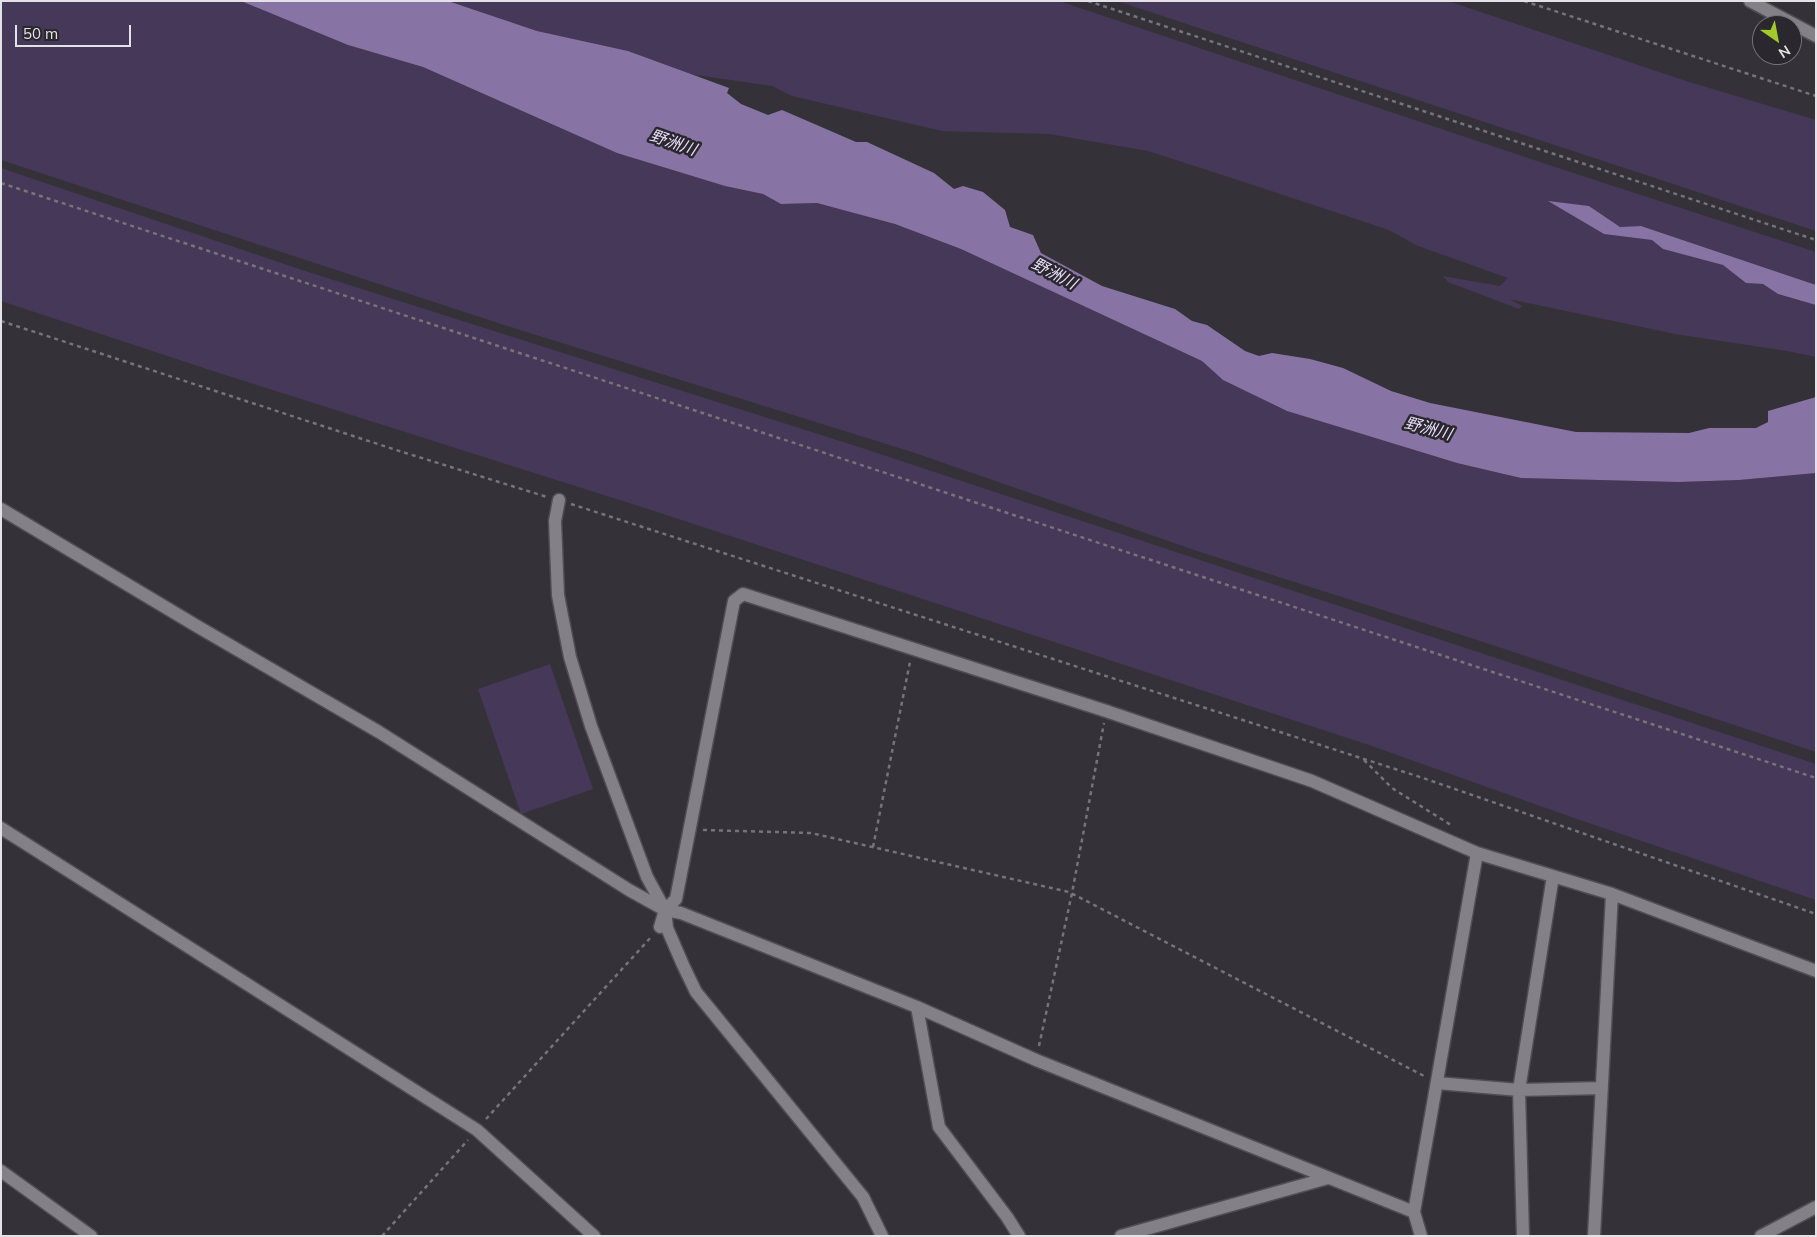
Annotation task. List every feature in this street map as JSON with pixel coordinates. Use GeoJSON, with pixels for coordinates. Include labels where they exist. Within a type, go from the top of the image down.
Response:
{"type":"FeatureCollection","features":[{"type":"Feature","properties":{"kind":"street"},"geometry":{"type":"LineString","coordinates":[[1750,1],[1816,36]]}},
{"type":"Feature","properties":{"kind":"street"},"geometry":{"type":"LineString","coordinates":[[559,500],[555,521],[558,595],[570,657],[591,726],[647,877],[665,910],[667,928],[696,992],[863,1197],[882,1236]]}},
{"type":"Feature","properties":{"kind":"street"},"geometry":{"type":"LineString","coordinates":[[1,509],[378,732],[629,890],[665,910],[681,913],[917,1007],[1036,1060],[1414,1212]]}},
{"type":"Feature","properties":{"kind":"street"},"geometry":{"type":"LineString","coordinates":[[660,927],[665,910],[676,899],[734,601],[743,594],[1106,711],[1312,781],[1477,852],[1612,894],[1816,971]]}},
{"type":"Feature","properties":{"kind":"street"},"geometry":{"type":"LineString","coordinates":[[1,828],[477,1130],[594,1236]]}},
{"type":"Feature","properties":{"kind":"street"},"geometry":{"type":"LineString","coordinates":[[1421,1236],[1414,1212],[1477,852]]}},
{"type":"Feature","properties":{"kind":"street"},"geometry":{"type":"LineString","coordinates":[[1523,1236],[1519,1090],[1553,876]]}},
{"type":"Feature","properties":{"kind":"street"},"geometry":{"type":"LineString","coordinates":[[1594,1236],[1612,894]]}},
{"type":"Feature","properties":{"kind":"street"},"geometry":{"type":"LineString","coordinates":[[917,1007],[939,1127],[1019,1236]]}},
{"type":"Feature","properties":{"kind":"street"},"geometry":{"type":"LineString","coordinates":[[1437,1084],[1519,1090],[1602,1088]]}},
{"type":"Feature","properties":{"kind":"street"},"geometry":{"type":"LineString","coordinates":[[1,1170],[91,1236]]}},
{"type":"Feature","properties":{"kind":"street"},"geometry":{"type":"LineString","coordinates":[[1121,1236],[1328,1178]]}},
{"type":"Feature","properties":{"kind":"street"},"geometry":{"type":"LineString","coordinates":[[1761,1236],[1816,1207]]}},
{"type":"Feature","properties":{"kind":"path"},"geometry":{"type":"LineString","coordinates":[[1088,1],[1816,240]]}},
{"type":"Feature","properties":{"kind":"path"},"geometry":{"type":"LineString","coordinates":[[1524,1],[1816,96]]}},
{"type":"Feature","properties":{"kind":"path"},"geometry":{"type":"LineString","coordinates":[[1,183],[1816,778]]}},
{"type":"Feature","properties":{"kind":"path"},"geometry":{"type":"LineString","coordinates":[[1,321],[384,446],[559,500],[1362,758],[1816,914]]}},
{"type":"Feature","properties":{"kind":"path"},"geometry":{"type":"LineString","coordinates":[[873,847],[913,648]]}},
{"type":"Feature","properties":{"kind":"path"},"geometry":{"type":"LineString","coordinates":[[1036,1060],[1072,893],[1106,711]]}},
{"type":"Feature","properties":{"kind":"path"},"geometry":{"type":"LineString","coordinates":[[1362,758],[1392,788],[1455,828]]}},
{"type":"Feature","properties":{"kind":"path"},"geometry":{"type":"LineString","coordinates":[[689,829],[811,833],[1072,893],[1437,1084]]}},
{"type":"Feature","properties":{"kind":"path"},"geometry":{"type":"LineString","coordinates":[[382,1236],[660,927]]}},
{"type":"Feature","properties":{"kind":"shaded area"},"geometry":{"type":"Polygon","coordinates":[[[1,1],[241,1],[348,45],[423,67],[617,153],[725,186],[763,194],[781,204],[817,203],[895,224],[961,249],[1202,361],[1223,380],[1287,411],[1457,463],[1521,478],[1678,482],[1739,480],[1816,473],[1816,752],[1471,638],[1200,552],[912,452],[501,324],[1,160],[1,1]]]}},
{"type":"Feature","properties":{"kind":"shaded area"},"geometry":{"type":"Polygon","coordinates":[[[448,1],[1059,1],[1816,252],[1816,285],[1641,226],[1620,227],[1589,206],[1550,202],[1604,234],[1652,240],[1663,249],[1723,265],[1746,283],[1763,284],[1778,294],[1816,305],[1816,357],[1675,334],[1509,299],[1522,306],[1519,309],[1448,282],[1443,276],[1500,286],[1508,278],[1418,246],[1389,230],[1148,151],[1049,134],[942,131],[792,96],[772,86],[689,74],[628,51],[537,31],[448,1]]]}},
{"type":"Feature","properties":{"kind":"shaded area"},"geometry":{"type":"Polygon","coordinates":[[[1117,1],[1448,1],[1686,81],[1816,120],[1816,231],[1117,1]]]}},
{"type":"Feature","properties":{"kind":"shaded area"},"geometry":{"type":"Polygon","coordinates":[[[1,168],[302,270],[862,448],[1816,764],[1816,900],[1574,818],[1369,745],[651,510],[219,373],[1,301],[1,168]]]}},
{"type":"Feature","properties":{"kind":"shaded area"},"geometry":{"type":"Polygon","coordinates":[[[550,664],[593,789],[521,814],[478,689],[550,664]]]}},
{"type":"Feature","properties":{"kind":"water","name":"野洲川"},"geometry":{"type":"Polygon","coordinates":[[[241,1],[448,1],[537,31],[628,51],[729,88],[727,93],[741,104],[768,115],[782,110],[856,142],[867,142],[934,173],[954,189],[963,186],[983,192],[1005,210],[1010,227],[1033,235],[1041,253],[1102,286],[1175,309],[1192,321],[1207,325],[1245,351],[1259,356],[1272,353],[1310,359],[1343,368],[1391,391],[1430,403],[1576,432],[1689,433],[1709,428],[1756,428],[1768,422],[1768,411],[1816,397],[1816,473],[1739,480],[1678,482],[1521,478],[1457,463],[1287,411],[1223,380],[1202,361],[961,249],[895,224],[817,203],[781,204],[763,194],[725,186],[617,153],[423,67],[348,45],[241,1]]]}},
{"type":"Feature","properties":{"kind":"water"},"geometry":{"type":"Polygon","coordinates":[[[1548,201],[1589,206],[1620,227],[1641,226],[1816,285],[1816,305],[1778,294],[1763,284],[1746,283],[1723,265],[1663,249],[1652,240],[1604,234],[1548,201]]]}}]}
